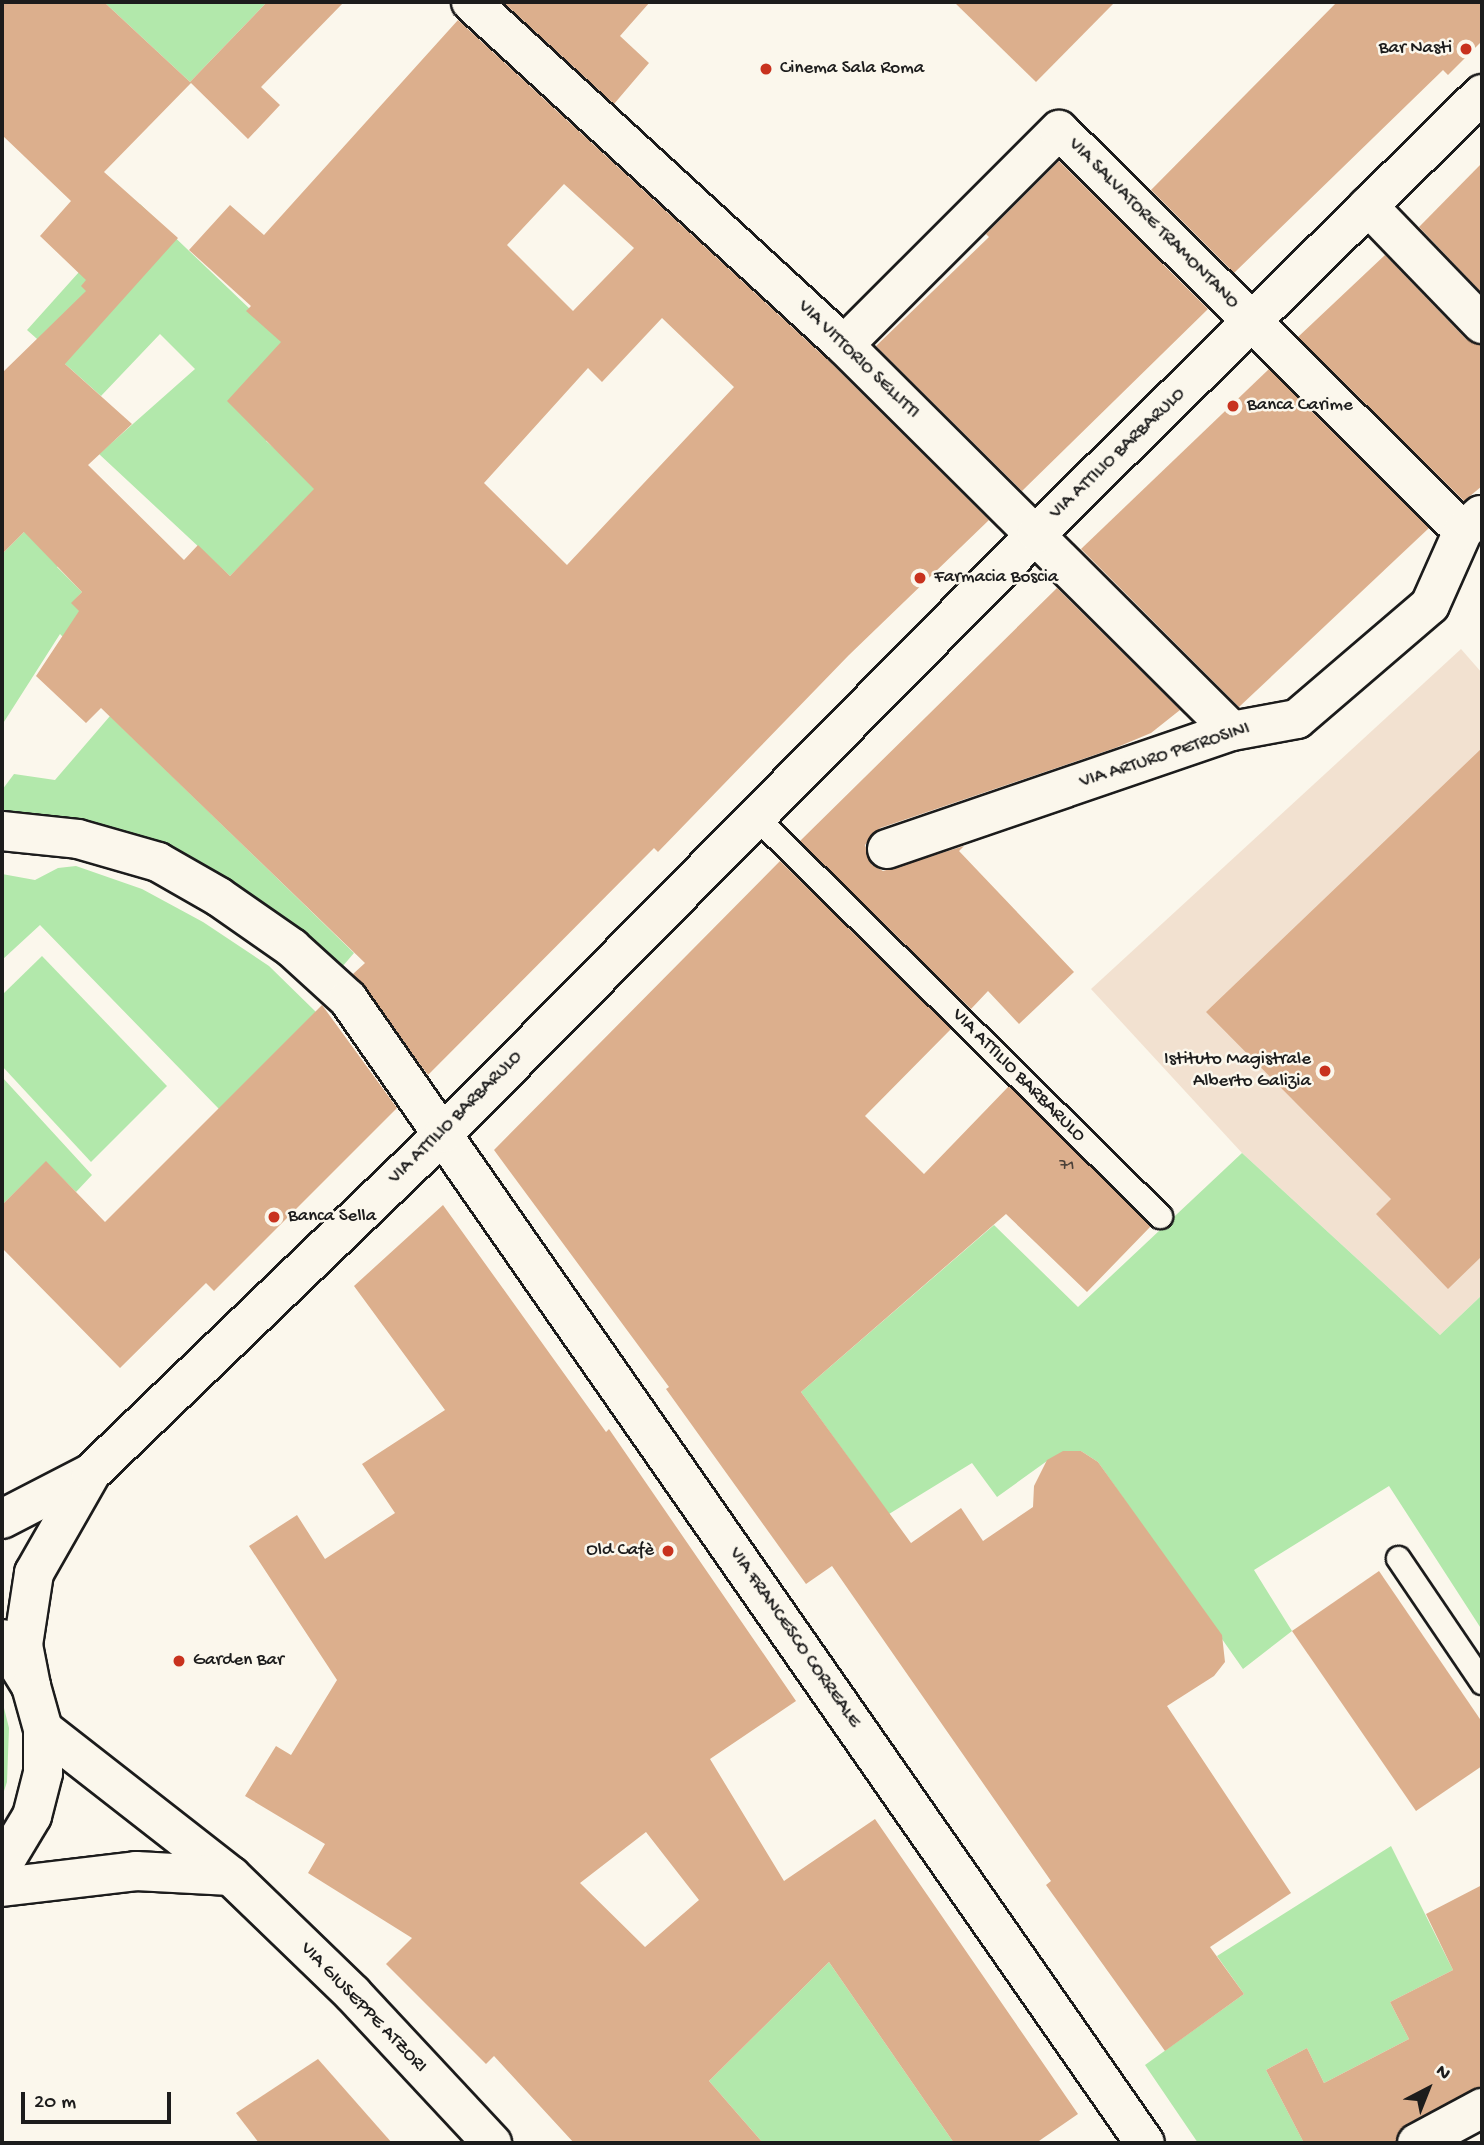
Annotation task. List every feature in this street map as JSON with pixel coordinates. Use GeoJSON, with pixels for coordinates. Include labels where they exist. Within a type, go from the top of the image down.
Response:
{"type":"FeatureCollection","features":[{"type":"Feature","properties":{"kind":"street","name":"VIA VITTORIO SELLITTI"},"geometry":{"type":"LineString","coordinates":[[471,2],[845,345],[1037,533],[1232,731]]}},
{"type":"Feature","properties":{"kind":"street","name":"VIA ATTILIO BARBARULO"},"geometry":{"type":"LineString","coordinates":[[31,1686],[23,1644],[34,1573],[91,1473],[444,1133],[1037,533],[1482,94]]}},
{"type":"Feature","properties":{"kind":"street","name":"VIA SALVATORE TRAMONTANO"},"geometry":{"type":"LineString","coordinates":[[845,345],[1059,130],[1251,323],[1473,523]]}},
{"type":"Feature","properties":{"kind":"street"},"geometry":{"type":"LineString","coordinates":[[1368,206],[1482,324]]}},
{"type":"Feature","properties":{"kind":"street","name":"VIA ARTURO PETROSINI"},"geometry":{"type":"LineString","coordinates":[[887,849],[1232,731],[1297,719],[1430,605],[1473,523]]}},
{"type":"Feature","properties":{"kind":"street","name":"VIA FRANCESCO CORREALE"},"geometry":{"type":"LineString","coordinates":[[2,831],[78,839],[158,862],[219,897],[292,948],[348,999],[1146,2143]]}},
{"type":"Feature","properties":{"kind":"street","name":"VIA ATTILIO BARBARULO"},"geometry":{"type":"LineString","coordinates":[[2,1519],[91,1473]]}},
{"type":"Feature","properties":{"kind":"street"},"geometry":{"type":"LineString","coordinates":[[2,1639],[31,1686],[43,1729],[43,1773],[32,1816],[2,1866]]}},
{"type":"Feature","properties":{"kind":"street","name":"VIA GIUSEPPE ATZORI"},"geometry":{"type":"LineString","coordinates":[[43,1729],[231,1875],[352,1994],[492,2143]]}},
{"type":"Feature","properties":{"kind":"street"},"geometry":{"type":"LineString","coordinates":[[2,1887],[135,1871],[231,1875]]}},
{"type":"Feature","properties":{"kind":"street"},"geometry":{"type":"LineString","coordinates":[[1417,2143],[1482,2108]]}},
{"type":"Feature","properties":{"kind":"lane","name":"VIA ATTILIO BARBARULO"},"geometry":{"type":"LineString","coordinates":[[756,817],[1160,1216]]}},
{"type":"Feature","properties":{"kind":"lane"},"geometry":{"type":"LineString","coordinates":[[1398,1558],[1482,1682]]}},
{"type":"Feature","properties":{"kind":"shaded area","name":"Istituto Magistrale Alberto Galizia"},"geometry":{"type":"Polygon","coordinates":[[[1461,649],[1482,673],[1482,1295],[1440,1335],[1242,1153],[1091,989],[1461,649]]]}},
{"type":"Feature","properties":{"kind":"green space"},"geometry":{"type":"Polygon","coordinates":[[[104,2],[267,2],[190,82],[104,2]]]}},
{"type":"Feature","properties":{"kind":"green space"},"geometry":{"type":"Polygon","coordinates":[[[140,204],[321,377],[266,441],[319,487],[230,576],[99,454],[195,369],[160,334],[101,396],[27,330],[140,204]]]}},
{"type":"Feature","properties":{"kind":"green space"},"geometry":{"type":"Polygon","coordinates":[[[66,490],[100,525],[57,567],[82,592],[72,603],[94,626],[74,648],[60,634],[2,725],[2,554],[66,490]]]}},
{"type":"Feature","properties":{"kind":"green space"},"geometry":{"type":"Polygon","coordinates":[[[110,716],[354,953],[330,981],[219,897],[2,831],[2,790],[14,774],[55,780],[110,716]]]}},
{"type":"Feature","properties":{"kind":"green space"},"geometry":{"type":"Polygon","coordinates":[[[76,866],[142,889],[203,922],[269,966],[316,1012],[219,1109],[40,925],[2,960],[2,874],[35,880],[58,868],[76,866]]]}},
{"type":"Feature","properties":{"kind":"green space"},"geometry":{"type":"Polygon","coordinates":[[[42,956],[167,1086],[91,1162],[2,1066],[2,995],[42,956]]]}},
{"type":"Feature","properties":{"kind":"green space"},"geometry":{"type":"Polygon","coordinates":[[[2,1077],[92,1175],[76,1192],[46,1162],[2,1205],[2,1077]]]}},
{"type":"Feature","properties":{"kind":"green space"},"geometry":{"type":"Polygon","coordinates":[[[1242,1153],[1440,1335],[1482,1295],[1482,1630],[1389,1486],[1254,1570],[1292,1631],[1243,1669],[1098,1462],[1081,1451],[1047,1461],[997,1497],[972,1463],[889,1514],[801,1392],[994,1225],[1078,1307],[1242,1153]]]}},
{"type":"Feature","properties":{"kind":"green space"},"geometry":{"type":"Polygon","coordinates":[[[2,1700],[9,1728],[7,1782],[2,1797],[2,1700]]]}},
{"type":"Feature","properties":{"kind":"green space"},"geometry":{"type":"Polygon","coordinates":[[[1391,1846],[1453,1970],[1390,2002],[1409,2039],[1324,2083],[1307,2048],[1266,2070],[1303,2141],[1299,2143],[1198,2143],[1145,2065],[1244,1994],[1217,1956],[1391,1846]]]}},
{"type":"Feature","properties":{"kind":"green space"},"geometry":{"type":"Polygon","coordinates":[[[829,1962],[954,2143],[763,2143],[709,2081],[829,1962]]]}},
{"type":"Feature","properties":{"kind":"building"},"geometry":{"type":"Polygon","coordinates":[[[2,2],[104,2],[190,82],[267,2],[344,2],[261,87],[280,105],[248,139],[191,83],[104,172],[178,238],[65,364],[132,424],[88,465],[184,560],[198,545],[230,576],[314,489],[227,401],[281,342],[246,311],[251,306],[189,250],[230,205],[264,235],[458,20],[829,361],[989,520],[849,655],[658,852],[654,848],[428,1075],[353,974],[365,963],[101,708],[86,723],[36,676],[79,611],[71,603],[82,592],[24,532],[2,554],[2,373],[86,291],[81,286],[86,280],[40,236],[71,201],[2,135],[2,2]],[[564,184],[507,245],[573,311],[634,248],[564,184]],[[662,318],[602,382],[588,368],[484,483],[567,565],[734,387],[662,318]]]}},
{"type":"Feature","properties":{"kind":"building"},"geometry":{"type":"Polygon","coordinates":[[[503,2],[650,2],[620,36],[649,63],[614,104],[503,2]]]}},
{"type":"Feature","properties":{"kind":"building"},"geometry":{"type":"Polygon","coordinates":[[[954,2],[1115,2],[1036,82],[954,2]]]}},
{"type":"Feature","properties":{"kind":"building"},"geometry":{"type":"Polygon","coordinates":[[[1337,2],[1482,2],[1482,41],[1448,75],[1443,70],[1234,273],[1151,190],[1337,2]]]}},
{"type":"Feature","properties":{"kind":"building"},"geometry":{"type":"Polygon","coordinates":[[[1059,161],[1208,309],[1022,491],[876,346],[989,237],[986,234],[1059,161]]]}},
{"type":"Feature","properties":{"kind":"building"},"geometry":{"type":"Polygon","coordinates":[[[1482,163],[1482,293],[1419,227],[1482,163]]]}},
{"type":"Feature","properties":{"kind":"building"},"geometry":{"type":"Polygon","coordinates":[[[1385,255],[1466,339],[1482,345],[1482,486],[1464,501],[1298,337],[1385,255]]]}},
{"type":"Feature","properties":{"kind":"building"},"geometry":{"type":"Polygon","coordinates":[[[1269,369],[1429,528],[1239,707],[1081,549],[1269,369]]]}},
{"type":"Feature","properties":{"kind":"building"},"geometry":{"type":"Polygon","coordinates":[[[1057,588],[1180,710],[1151,733],[1115,748],[880,828],[865,845],[872,865],[883,871],[964,846],[959,851],[1074,972],[1019,1024],[988,991],[971,1009],[800,841],[1057,588]]]}},
{"type":"Feature","properties":{"kind":"building"},"geometry":{"type":"Polygon","coordinates":[[[1482,748],[1482,1256],[1448,1289],[1376,1214],[1391,1199],[1206,1012],[1482,748]]]}},
{"type":"Feature","properties":{"kind":"building"},"geometry":{"type":"Polygon","coordinates":[[[780,861],[951,1029],[865,1116],[924,1174],[1009,1086],[1151,1226],[1087,1292],[1006,1214],[801,1392],[911,1543],[961,1508],[983,1541],[1033,1507],[1034,1486],[1047,1460],[1063,1451],[1081,1451],[1098,1462],[1222,1635],[1225,1662],[1214,1676],[1167,1706],[1291,1893],[1210,1947],[1244,1994],[1165,2051],[1046,1885],[1051,1881],[832,1566],[806,1584],[666,1389],[669,1387],[494,1150],[780,861]]]}},
{"type":"Feature","properties":{"kind":"building"},"geometry":{"type":"Polygon","coordinates":[[[322,1005],[397,1108],[214,1291],[206,1283],[120,1368],[2,1248],[2,1205],[46,1161],[105,1222],[322,1005]]]}},
{"type":"Feature","properties":{"kind":"building"},"geometry":{"type":"Polygon","coordinates":[[[443,1205],[606,1432],[609,1429],[796,1701],[710,1759],[784,1881],[875,1819],[1078,2114],[1036,2143],[954,2143],[829,1962],[709,2081],[763,2143],[574,2143],[494,2056],[486,2064],[386,1964],[412,1938],[308,1873],[325,1844],[245,1796],[276,1746],[291,1755],[337,1680],[249,1546],[297,1515],[325,1559],[395,1513],[362,1464],[445,1410],[354,1286],[443,1205]],[[646,1832],[580,1883],[645,1947],[699,1900],[646,1832]]]}},
{"type":"Feature","properties":{"kind":"building"},"geometry":{"type":"Polygon","coordinates":[[[1379,1571],[1482,1722],[1482,1766],[1416,1811],[1292,1631],[1379,1571]]]}},
{"type":"Feature","properties":{"kind":"building"},"geometry":{"type":"Polygon","coordinates":[[[1482,1885],[1482,2086],[1407,2124],[1395,2143],[1304,2143],[1266,2070],[1307,2048],[1324,2083],[1409,2039],[1390,2002],[1453,1970],[1426,1914],[1482,1885]]]}},
{"type":"Feature","properties":{"kind":"building"},"geometry":{"type":"Polygon","coordinates":[[[318,2059],[392,2143],[259,2143],[236,2113],[318,2059]]]}},
{"type":"Feature","properties":{"kind":"place","name":"Bar Nasti"},"geometry":{"type":"Point","coordinates":[1466,49]}},
{"type":"Feature","properties":{"kind":"place","name":"Cinema Sala Roma"},"geometry":{"type":"Point","coordinates":[766,69]}},
{"type":"Feature","properties":{"kind":"place","name":"Banca Carime"},"geometry":{"type":"Point","coordinates":[1233,406]}},
{"type":"Feature","properties":{"kind":"place","name":"Farmacia Boscia"},"geometry":{"type":"Point","coordinates":[920,578]}},
{"type":"Feature","properties":{"kind":"place","name":"Istituto Magistrale Alberto Galizia"},"geometry":{"type":"Point","coordinates":[1325,1071]}},
{"type":"Feature","properties":{"kind":"place","name":"Banca Sella"},"geometry":{"type":"Point","coordinates":[274,1217]}},
{"type":"Feature","properties":{"kind":"place","name":"Old Cafè"},"geometry":{"type":"Point","coordinates":[668,1551]}},
{"type":"Feature","properties":{"kind":"place","name":"Garden Bar"},"geometry":{"type":"Point","coordinates":[179,1661]}}]}
